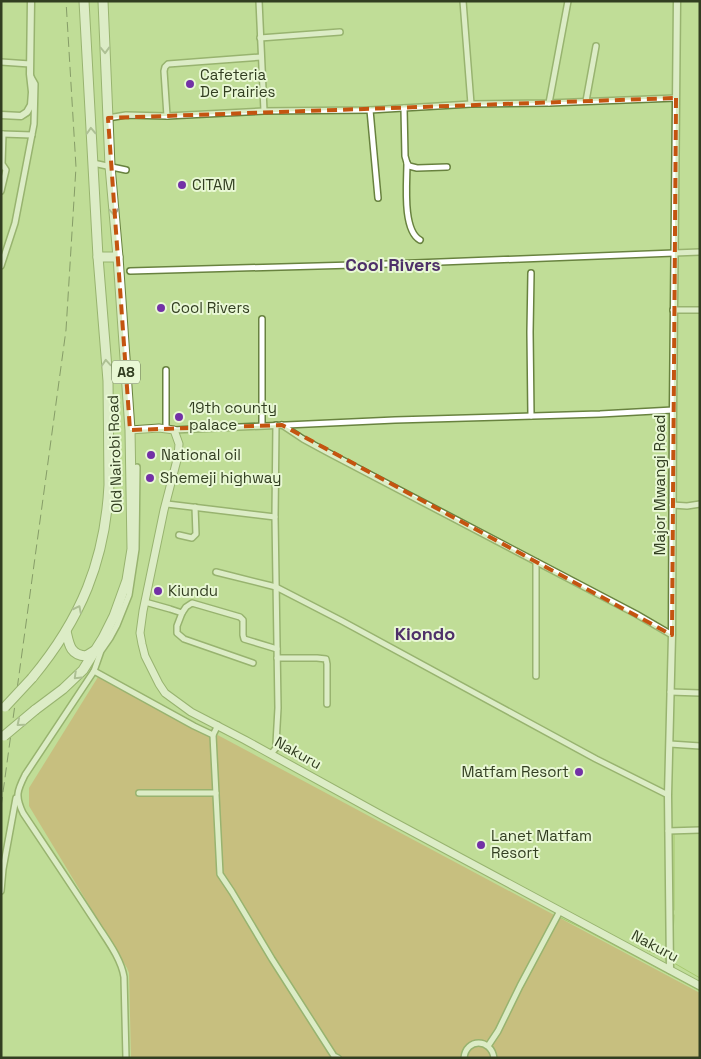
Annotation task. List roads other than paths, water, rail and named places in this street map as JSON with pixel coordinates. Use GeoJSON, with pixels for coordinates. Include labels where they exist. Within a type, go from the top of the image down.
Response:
{"type":"FeatureCollection","features":[{"type":"Feature","properties":{"kind":"highway","name":"Old Nairobi Road"},"geometry":{"type":"LineString","coordinates":[[3,708],[32,678],[55,649],[84,598],[95,568],[104,533],[108,502],[108,381],[98,257],[84,1]]}},
{"type":"Feature","properties":{"kind":"highway","name":"Old Nairobi Road"},"geometry":{"type":"LineString","coordinates":[[2,737],[83,670],[114,616],[130,567],[132,549],[130,430],[110,166],[103,1]]}},
{"type":"Feature","properties":{"kind":"highway"},"geometry":{"type":"LineString","coordinates":[[98,257],[118,257]]}},
{"type":"Feature","properties":{"kind":"highway"},"geometry":{"type":"LineString","coordinates":[[66,631],[71,649],[76,654],[86,656],[94,651]]}},
{"type":"Feature","properties":{"kind":"main road"},"geometry":{"type":"LineString","coordinates":[[130,430],[159,428],[170,430]]}},
{"type":"Feature","properties":{"kind":"main road","name":"Nakuru"},"geometry":{"type":"LineString","coordinates":[[170,430],[177,437],[179,444],[178,456],[164,510],[140,633],[146,656],[165,693],[191,712],[700,986]]}},
{"type":"Feature","properties":{"kind":"street"},"geometry":{"type":"LineString","coordinates":[[1,114],[22,116],[31,105],[32,1]]}},
{"type":"Feature","properties":{"kind":"street"},"geometry":{"type":"LineString","coordinates":[[259,1],[264,111]]}},
{"type":"Feature","properties":{"kind":"street"},"geometry":{"type":"LineString","coordinates":[[463,1],[471,104]]}},
{"type":"Feature","properties":{"kind":"street"},"geometry":{"type":"LineString","coordinates":[[549,103],[568,1]]}},
{"type":"Feature","properties":{"kind":"street","name":"Major Mwangi Road"},"geometry":{"type":"LineString","coordinates":[[670,970],[668,795],[672,635],[672,410],[677,1]]}},
{"type":"Feature","properties":{"kind":"street"},"geometry":{"type":"LineString","coordinates":[[260,38],[340,32]]}},
{"type":"Feature","properties":{"kind":"street"},"geometry":{"type":"LineString","coordinates":[[586,102],[596,46]]}},
{"type":"Feature","properties":{"kind":"street"},"geometry":{"type":"LineString","coordinates":[[167,116],[164,71],[165,66],[168,64],[261,57]]}},
{"type":"Feature","properties":{"kind":"street"},"geometry":{"type":"LineString","coordinates":[[1,62],[30,64]]}},
{"type":"Feature","properties":{"kind":"street"},"geometry":{"type":"LineString","coordinates":[[1,266],[15,223],[34,124],[35,84],[30,74]]}},
{"type":"Feature","properties":{"kind":"street"},"geometry":{"type":"LineString","coordinates":[[108,118],[126,115],[167,116],[264,111],[370,110],[471,104],[676,98]]}},
{"type":"Feature","properties":{"kind":"street"},"geometry":{"type":"LineString","coordinates":[[404,108],[408,218],[416,238],[420,240]]}},
{"type":"Feature","properties":{"kind":"street"},"geometry":{"type":"LineString","coordinates":[[370,110],[378,198]]}},
{"type":"Feature","properties":{"kind":"street"},"geometry":{"type":"LineString","coordinates":[[1,191],[6,170],[2,164],[2,134],[32,135]]}},
{"type":"Feature","properties":{"kind":"street"},"geometry":{"type":"LineString","coordinates":[[93,163],[126,170]]}},
{"type":"Feature","properties":{"kind":"street"},"geometry":{"type":"LineString","coordinates":[[407,163],[409,166],[417,168],[447,166]]}},
{"type":"Feature","properties":{"kind":"street"},"geometry":{"type":"LineString","coordinates":[[130,271],[400,264],[700,252]]}},
{"type":"Feature","properties":{"kind":"street"},"geometry":{"type":"LineString","coordinates":[[531,273],[531,416]]}},
{"type":"Feature","properties":{"kind":"street"},"geometry":{"type":"LineString","coordinates":[[673,310],[700,310]]}},
{"type":"Feature","properties":{"kind":"street"},"geometry":{"type":"LineString","coordinates":[[262,319],[262,426]]}},
{"type":"Feature","properties":{"kind":"street"},"geometry":{"type":"LineString","coordinates":[[166,370],[170,430],[672,410]]}},
{"type":"Feature","properties":{"kind":"street"},"geometry":{"type":"LineString","coordinates":[[271,754],[276,748],[278,708],[275,517],[279,425]]}},
{"type":"Feature","properties":{"kind":"street"},"geometry":{"type":"LineString","coordinates":[[279,425],[672,635]]}},
{"type":"Feature","properties":{"kind":"street"},"geometry":{"type":"LineString","coordinates":[[1,892],[3,869],[17,794],[26,775],[94,671],[102,651],[117,625],[129,595],[136,549],[137,467]]}},
{"type":"Feature","properties":{"kind":"street"},"geometry":{"type":"LineString","coordinates":[[167,504],[275,517]]}},
{"type":"Feature","properties":{"kind":"street"},"geometry":{"type":"LineString","coordinates":[[672,505],[687,506],[700,504]]}},
{"type":"Feature","properties":{"kind":"street"},"geometry":{"type":"LineString","coordinates":[[179,534],[192,538],[196,534],[195,507]]}},
{"type":"Feature","properties":{"kind":"street"},"geometry":{"type":"LineString","coordinates":[[536,562],[536,676]]}},
{"type":"Feature","properties":{"kind":"street"},"geometry":{"type":"LineString","coordinates":[[216,572],[276,587],[596,760],[668,795]]}},
{"type":"Feature","properties":{"kind":"street"},"geometry":{"type":"LineString","coordinates":[[145,602],[182,613]]}},
{"type":"Feature","properties":{"kind":"street"},"geometry":{"type":"LineString","coordinates":[[253,663],[184,639],[177,633],[177,626],[186,607],[192,603],[240,617],[243,620],[244,639],[277,649]]}},
{"type":"Feature","properties":{"kind":"street"},"geometry":{"type":"LineString","coordinates":[[277,658],[317,658],[326,660],[327,704]]}},
{"type":"Feature","properties":{"kind":"street"},"geometry":{"type":"LineString","coordinates":[[94,671],[194,726],[213,734]]}},
{"type":"Feature","properties":{"kind":"street"},"geometry":{"type":"LineString","coordinates":[[670,692],[700,693]]}},
{"type":"Feature","properties":{"kind":"street"},"geometry":{"type":"LineString","coordinates":[[218,725],[213,734],[220,874],[334,1057]]}},
{"type":"Feature","properties":{"kind":"street"},"geometry":{"type":"LineString","coordinates":[[670,744],[700,746]]}},
{"type":"Feature","properties":{"kind":"street"},"geometry":{"type":"LineString","coordinates":[[139,793],[216,793]]}},
{"type":"Feature","properties":{"kind":"street"},"geometry":{"type":"LineString","coordinates":[[17,794],[18,804],[23,813],[110,945],[123,970],[126,1058]]}},
{"type":"Feature","properties":{"kind":"street"},"geometry":{"type":"LineString","coordinates":[[668,831],[700,830]]}},
{"type":"Feature","properties":{"kind":"street"},"geometry":{"type":"LineString","coordinates":[[488,1046],[498,1031],[560,911]]}},
{"type":"Feature","properties":{"kind":"street"},"geometry":{"type":"LineString","coordinates":[[464,1058],[466,1049],[479,1043],[488,1046],[494,1058]]}},
{"type":"Feature","properties":{"kind":"waterway"},"geometry":{"type":"LineString","coordinates":[[5,118],[24,118],[30,115],[32,109]]}},
{"type":"Feature","properties":{"kind":"waterway"},"geometry":{"type":"LineString","coordinates":[[674,834],[674,910]]}},
{"type":"Feature","properties":{"kind":"waterway"},"geometry":{"type":"LineString","coordinates":[[673,935],[674,915]]}},
{"type":"Feature","properties":{"kind":"waterway"},"geometry":{"type":"LineString","coordinates":[[559,917],[700,991]]}},
{"type":"Feature","properties":{"kind":"waterway"},"geometry":{"type":"LineString","coordinates":[[647,950],[666,959]]}},
{"type":"Feature","properties":{"kind":"waterway"},"geometry":{"type":"LineString","coordinates":[[674,963],[700,978]]}},
{"type":"Feature","properties":{"kind":"railway"},"geometry":{"type":"LineString","coordinates":[[1,807],[66,330],[76,167],[66,1]]}},
{"type":"Feature","properties":{"kind":"place","name":"Cafeteria De Prairies"},"geometry":{"type":"Point","coordinates":[190,84]}},
{"type":"Feature","properties":{"kind":"place","name":"CITAM"},"geometry":{"type":"Point","coordinates":[182,185]}},
{"type":"Feature","properties":{"kind":"place","name":"Cool Rivers"},"geometry":{"type":"Point","coordinates":[161,308]}},
{"type":"Feature","properties":{"kind":"place","name":"19th county palace"},"geometry":{"type":"Point","coordinates":[179,417]}},
{"type":"Feature","properties":{"kind":"place","name":"National oil"},"geometry":{"type":"Point","coordinates":[151,455]}},
{"type":"Feature","properties":{"kind":"place","name":"Shemeji highway"},"geometry":{"type":"Point","coordinates":[150,478]}},
{"type":"Feature","properties":{"kind":"place","name":"Kiundu"},"geometry":{"type":"Point","coordinates":[158,591]}},
{"type":"Feature","properties":{"kind":"place","name":"Matfam Resort"},"geometry":{"type":"Point","coordinates":[579,772]}},
{"type":"Feature","properties":{"kind":"place","name":"Lanet Matfam Resort"},"geometry":{"type":"Point","coordinates":[481,845]}},
{"type":"Feature","properties":{"kind":"district","name":"Cool Rivers"},"geometry":{"type":"Point","coordinates":[393,265]}},
{"type":"Feature","properties":{"kind":"district","name":"Kiondo"},"geometry":{"type":"Point","coordinates":[425,634]}}]}
